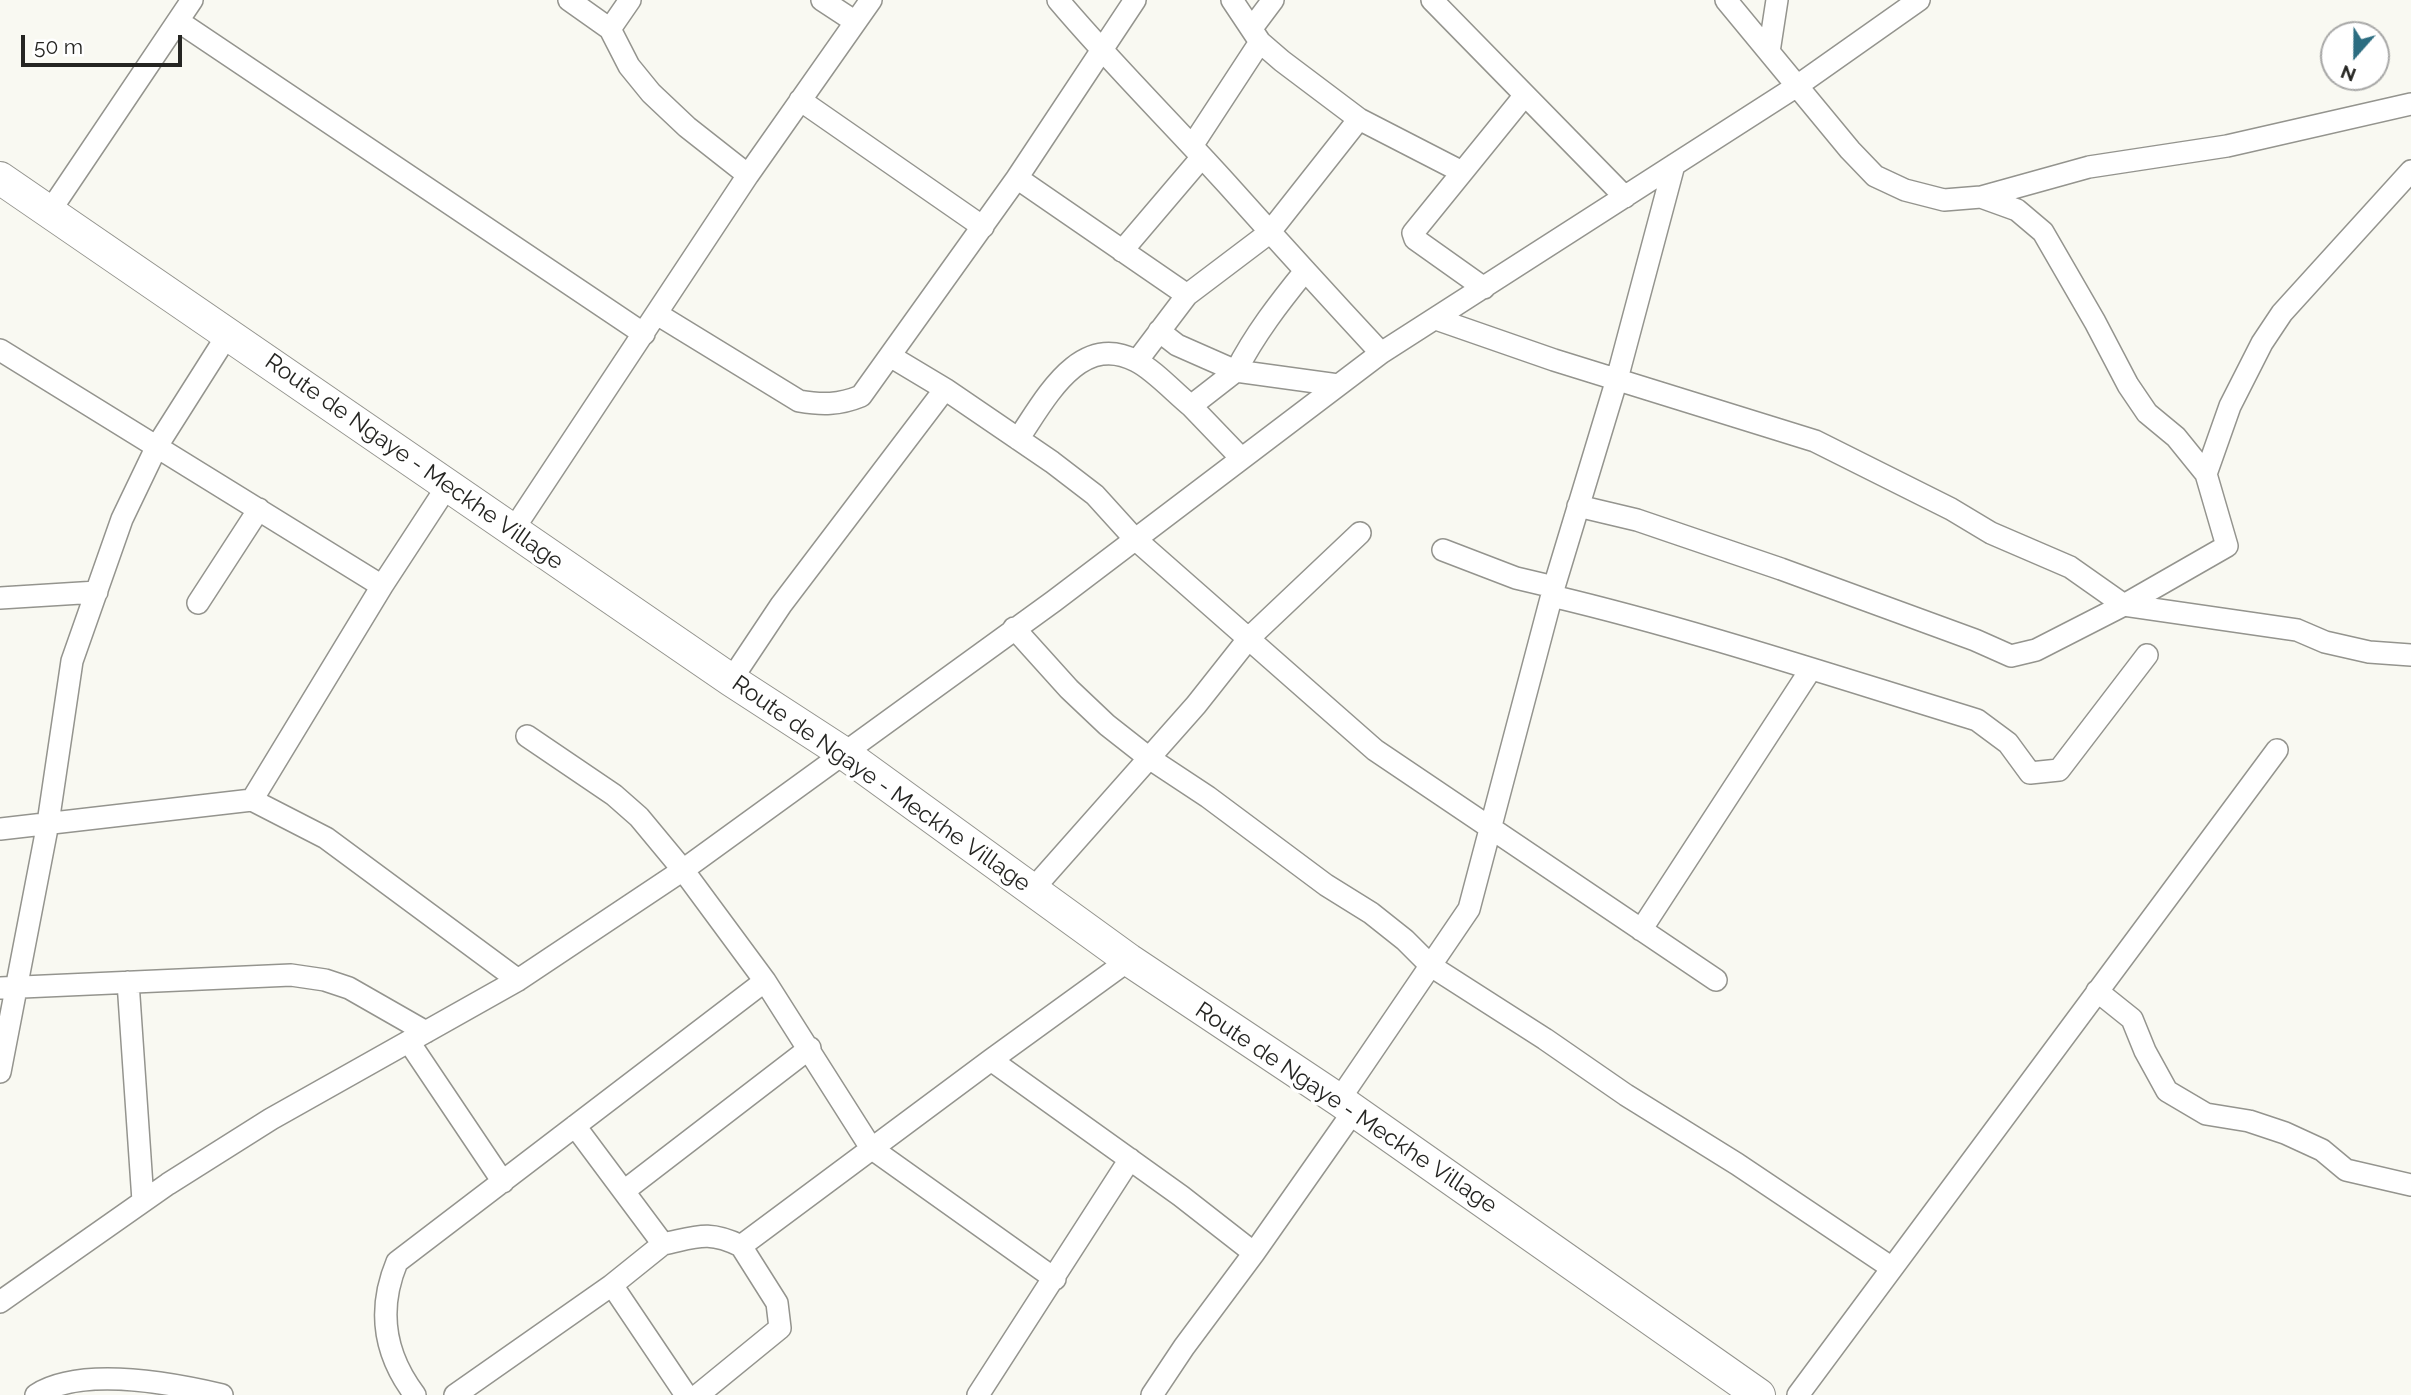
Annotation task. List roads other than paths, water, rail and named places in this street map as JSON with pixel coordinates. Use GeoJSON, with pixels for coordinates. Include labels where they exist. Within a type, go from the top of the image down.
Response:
{"type":"FeatureCollection","features":[{"type":"Feature","properties":{"kind":"main road","name":"Route de Ngaye - Meckhe Village"},"geometry":{"type":"LineString","coordinates":[[0,178],[731,680],[845,754],[1129,960],[1346,1106],[1759,1395]]}},
{"type":"Feature","properties":{"kind":"street"},"geometry":{"type":"LineString","coordinates":[[50,211],[192,0]]}},
{"type":"Feature","properties":{"kind":"street"},"geometry":{"type":"LineString","coordinates":[[569,0],[610,29],[629,66],[651,93],[687,127],[748,176]]}},
{"type":"Feature","properties":{"kind":"street"},"geometry":{"type":"LineString","coordinates":[[610,29],[630,0]]}},
{"type":"Feature","properties":{"kind":"street"},"geometry":{"type":"LineString","coordinates":[[822,0],[854,21]]}},
{"type":"Feature","properties":{"kind":"street"},"geometry":{"type":"LineString","coordinates":[[513,530],[748,176],[871,0]]}},
{"type":"Feature","properties":{"kind":"street"},"geometry":{"type":"LineString","coordinates":[[1058,0],[1101,51],[1381,353]]}},
{"type":"Feature","properties":{"kind":"street"},"geometry":{"type":"LineString","coordinates":[[657,314],[799,401],[820,405],[842,403],[861,396],[1017,178],[1135,0]]}},
{"type":"Feature","properties":{"kind":"street"},"geometry":{"type":"LineString","coordinates":[[1232,0],[1256,35],[1282,61],[1359,119],[1462,172]]}},
{"type":"Feature","properties":{"kind":"street"},"geometry":{"type":"LineString","coordinates":[[1122,251],[1197,152],[1273,0]]}},
{"type":"Feature","properties":{"kind":"street"},"geometry":{"type":"LineString","coordinates":[[1432,0],[1625,197]]}},
{"type":"Feature","properties":{"kind":"street"},"geometry":{"type":"LineString","coordinates":[[1726,0],[1850,150],[1875,176],[1905,190],[1944,200],[1981,197],[2089,167],[2228,146],[2411,104]]}},
{"type":"Feature","properties":{"kind":"street"},"geometry":{"type":"LineString","coordinates":[[1769,51],[1777,0]]}},
{"type":"Feature","properties":{"kind":"street"},"geometry":{"type":"LineString","coordinates":[[0,1302],[143,1201],[271,1119],[517,980],[683,870],[1054,601],[1381,353],[1797,86],[1919,0]]}},
{"type":"Feature","properties":{"kind":"street"},"geometry":{"type":"LineString","coordinates":[[178,21],[644,334]]}},
{"type":"Feature","properties":{"kind":"street"},"geometry":{"type":"LineString","coordinates":[[1484,288],[1415,239],[1413,233],[1525,95]]}},
{"type":"Feature","properties":{"kind":"street"},"geometry":{"type":"LineString","coordinates":[[800,100],[983,226]]}},
{"type":"Feature","properties":{"kind":"street"},"geometry":{"type":"LineString","coordinates":[[1138,361],[1187,295],[1269,233],[1359,119]]}},
{"type":"Feature","properties":{"kind":"street"},"geometry":{"type":"LineString","coordinates":[[1152,1395],[1254,1253],[1469,909],[1553,591],[1617,379],[1674,165]]}},
{"type":"Feature","properties":{"kind":"street"},"geometry":{"type":"LineString","coordinates":[[2206,474],[2230,406],[2262,343],[2283,313],[2411,171]]}},
{"type":"Feature","properties":{"kind":"street"},"geometry":{"type":"LineString","coordinates":[[1017,178],[1187,295]]}},
{"type":"Feature","properties":{"kind":"street"},"geometry":{"type":"LineString","coordinates":[[1578,506],[1637,520],[1782,569],[1975,640],[2011,656],[2036,650],[2124,605],[2227,546],[2206,474],[2176,437],[2147,414],[2043,232],[2017,210],[1981,197]]}},
{"type":"Feature","properties":{"kind":"street"},"geometry":{"type":"LineString","coordinates":[[1191,407],[1236,371],[1273,311],[1306,271]]}},
{"type":"Feature","properties":{"kind":"street"},"geometry":{"type":"LineString","coordinates":[[1436,319],[1815,441],[1951,509],[1992,533],[2070,567],[2124,605],[2297,630],[2325,642],[2369,652],[2411,655]]}},
{"type":"Feature","properties":{"kind":"street"},"geometry":{"type":"LineString","coordinates":[[1159,331],[1177,345],[1236,371],[1338,386]]}},
{"type":"Feature","properties":{"kind":"street"},"geometry":{"type":"LineString","coordinates":[[0,1072],[8,987],[48,823],[72,661],[122,519],[157,446],[228,334]]}},
{"type":"Feature","properties":{"kind":"street"},"geometry":{"type":"LineString","coordinates":[[0,350],[382,586]]}},
{"type":"Feature","properties":{"kind":"street"},"geometry":{"type":"LineString","coordinates":[[1018,439],[1058,382],[1073,367],[1093,355],[1111,352],[1138,361],[1191,407],[1241,458]]}},
{"type":"Feature","properties":{"kind":"street"},"geometry":{"type":"LineString","coordinates":[[890,356],[1018,439],[1095,495],[1135,538],[1375,750],[1716,980]]}},
{"type":"Feature","properties":{"kind":"street"},"geometry":{"type":"LineString","coordinates":[[731,680],[781,606],[944,389]]}},
{"type":"Feature","properties":{"kind":"street"},"geometry":{"type":"LineString","coordinates":[[252,800],[382,586],[447,485]]}},
{"type":"Feature","properties":{"kind":"street"},"geometry":{"type":"LineString","coordinates":[[198,604],[259,509]]}},
{"type":"Feature","properties":{"kind":"street"},"geometry":{"type":"LineString","coordinates":[[1033,889],[1196,705],[1249,638],[1360,533]]}},
{"type":"Feature","properties":{"kind":"street"},"geometry":{"type":"LineString","coordinates":[[1443,550],[1595,606],[1977,720],[2008,743],[2030,773],[2059,770],[2147,655]]}},
{"type":"Feature","properties":{"kind":"street"},"geometry":{"type":"LineString","coordinates":[[0,598],[97,592]]}},
{"type":"Feature","properties":{"kind":"street"},"geometry":{"type":"LineString","coordinates":[[1014,628],[1069,689],[1107,725],[1326,885],[1371,913],[1405,940],[1431,966],[1892,1268]]}},
{"type":"Feature","properties":{"kind":"street"},"geometry":{"type":"LineString","coordinates":[[1642,930],[1811,669]]}},
{"type":"Feature","properties":{"kind":"street"},"geometry":{"type":"LineString","coordinates":[[527,736],[614,794],[639,817],[683,870],[765,981],[872,1148],[1055,1279]]}},
{"type":"Feature","properties":{"kind":"street"},"geometry":{"type":"LineString","coordinates":[[1798,1395],[2277,750]]}},
{"type":"Feature","properties":{"kind":"street"},"geometry":{"type":"LineString","coordinates":[[0,829],[252,800],[326,838],[517,980]]}},
{"type":"Feature","properties":{"kind":"street"},"geometry":{"type":"LineString","coordinates":[[741,1246],[1129,960]]}},
{"type":"Feature","properties":{"kind":"street"},"geometry":{"type":"LineString","coordinates":[[8,987],[290,975],[326,980],[349,988],[417,1037],[503,1182]]}},
{"type":"Feature","properties":{"kind":"street"},"geometry":{"type":"LineString","coordinates":[[415,1395],[404,1380],[388,1346],[384,1305],[397,1262],[765,981]]}},
{"type":"Feature","properties":{"kind":"street"},"geometry":{"type":"LineString","coordinates":[[128,982],[143,1201]]}},
{"type":"Feature","properties":{"kind":"street"},"geometry":{"type":"LineString","coordinates":[[2097,991],[2132,1019],[2145,1051],[2167,1091],[2206,1114],[2249,1121],[2285,1133],[2322,1150],[2346,1170],[2411,1185]]}},
{"type":"Feature","properties":{"kind":"street"},"geometry":{"type":"LineString","coordinates":[[624,1191],[810,1048]]}},
{"type":"Feature","properties":{"kind":"street"},"geometry":{"type":"LineString","coordinates":[[991,1060],[1130,1159],[1254,1253]]}},
{"type":"Feature","properties":{"kind":"street"},"geometry":{"type":"LineString","coordinates":[[575,1126],[663,1244]]}},
{"type":"Feature","properties":{"kind":"street"},"geometry":{"type":"LineString","coordinates":[[978,1395],[1130,1159]]}},
{"type":"Feature","properties":{"kind":"street"},"geometry":{"type":"LineString","coordinates":[[455,1395],[612,1285],[663,1244],[702,1236],[721,1237],[741,1246],[777,1303],[780,1328],[698,1395]]}},
{"type":"Feature","properties":{"kind":"street"},"geometry":{"type":"LineString","coordinates":[[612,1285],[686,1395]]}},
{"type":"Feature","properties":{"kind":"street"},"geometry":{"type":"LineString","coordinates":[[36,1395],[80,1379],[119,1387],[198,1389],[222,1395]]}}]}
